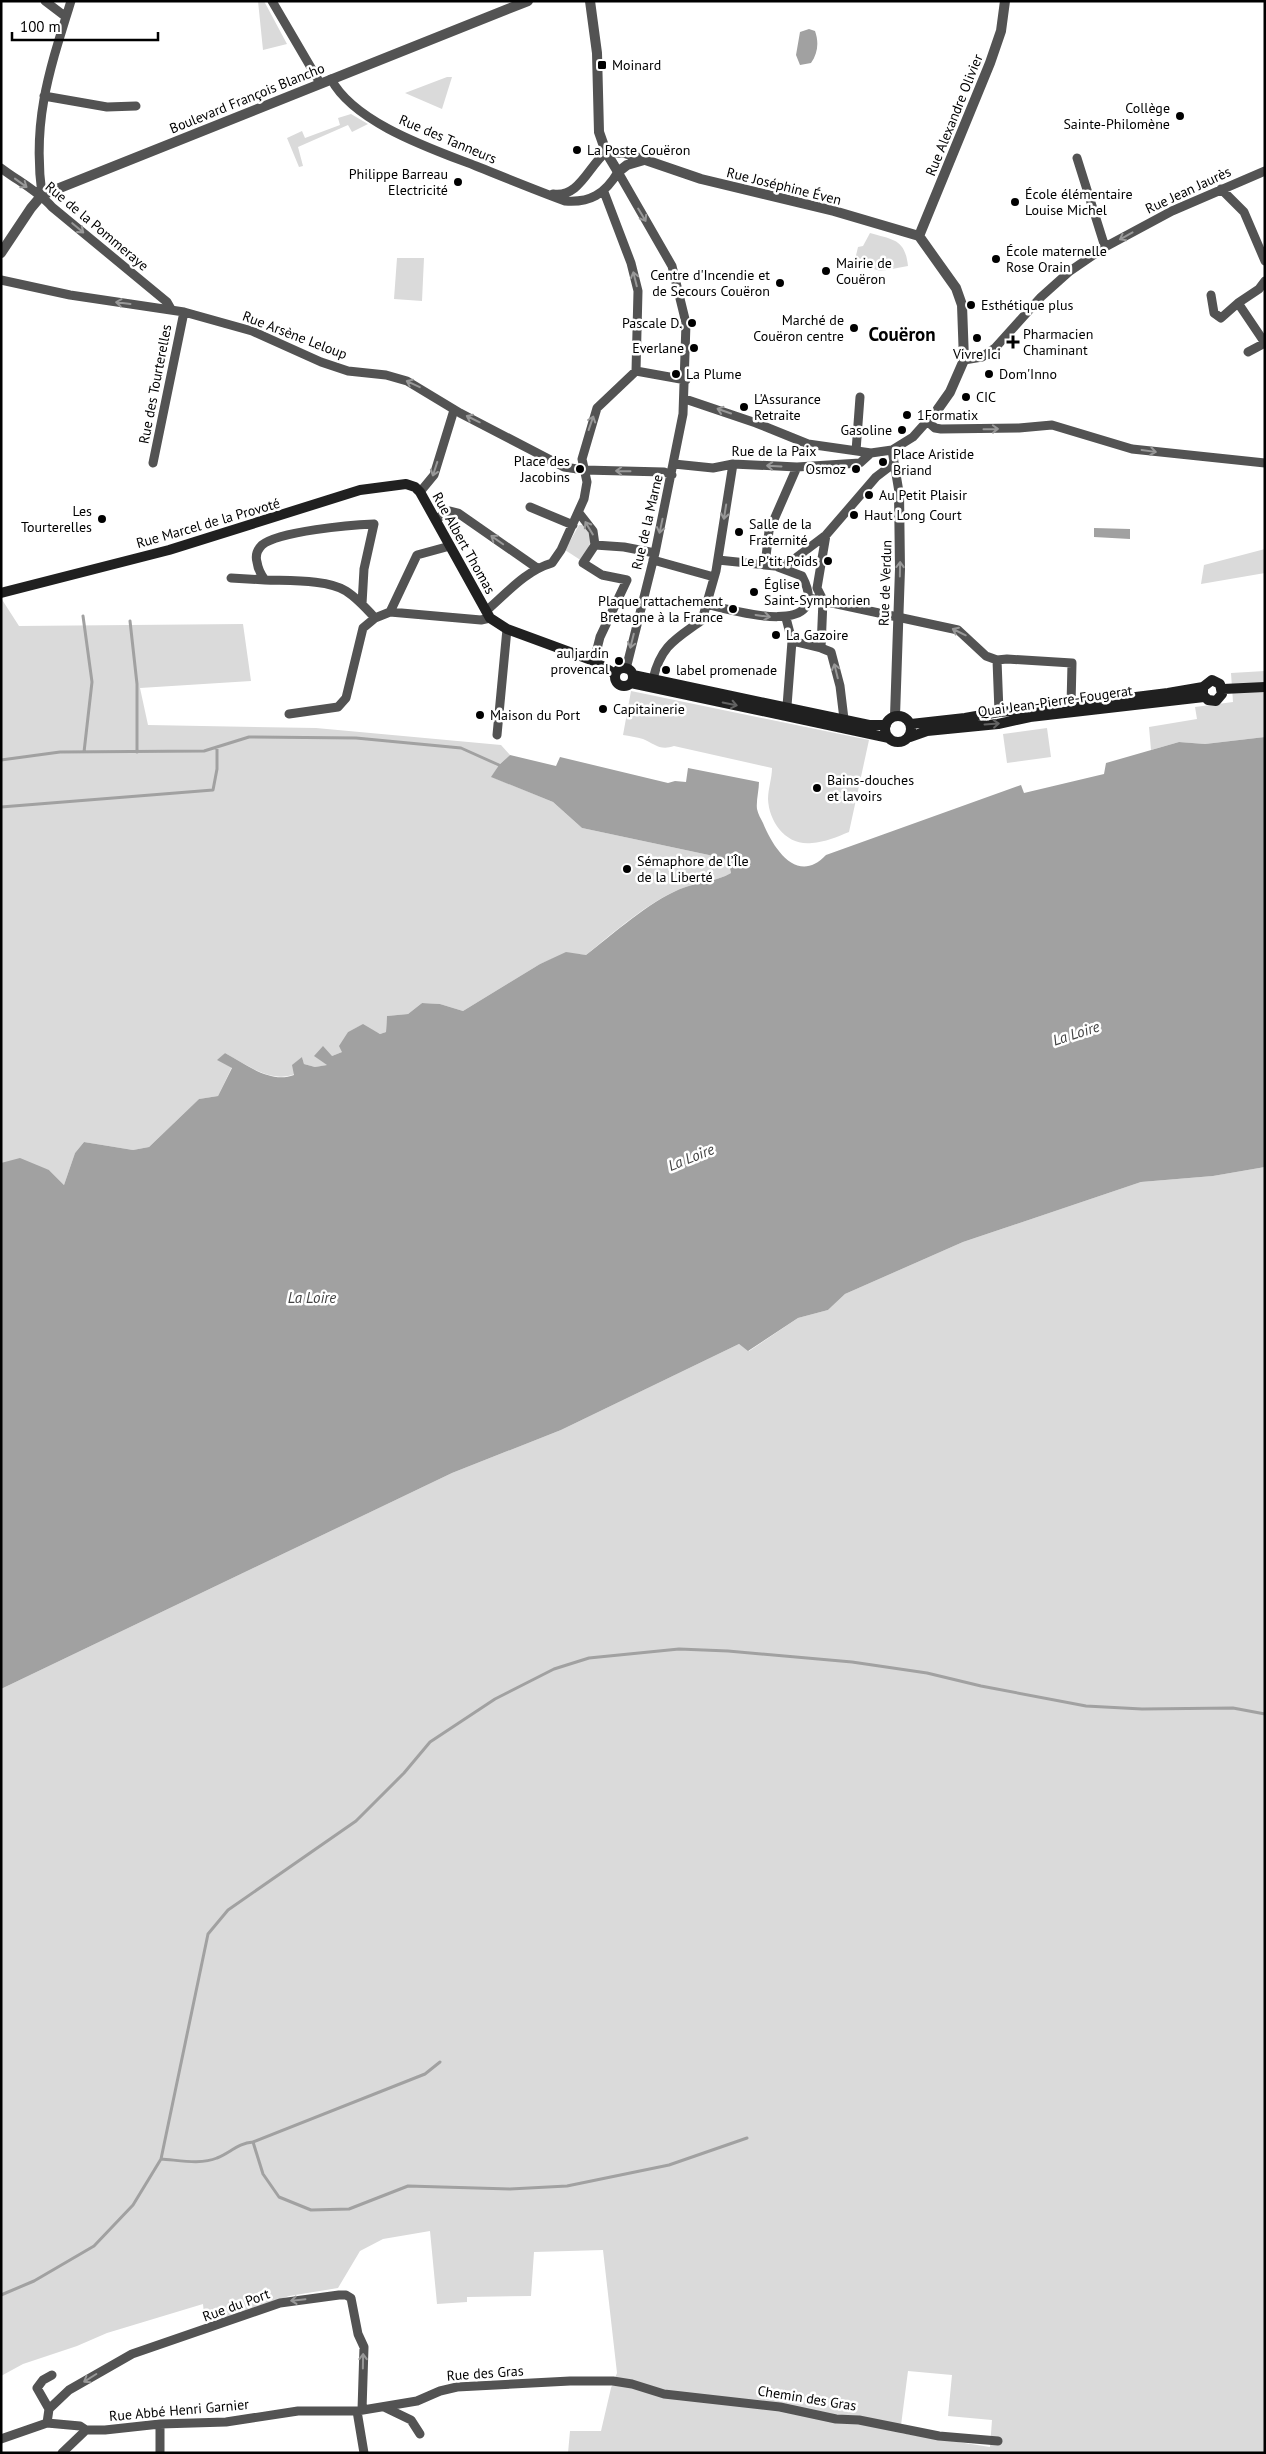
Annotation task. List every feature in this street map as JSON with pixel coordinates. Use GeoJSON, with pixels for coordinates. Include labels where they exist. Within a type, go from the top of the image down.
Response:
{"type":"FeatureCollection","features":[{"type":"Feature","properties":{"kind":"main road","name":"Rue Marcel de la Provoté"},"geometry":{"type":"LineString","coordinates":[[1,593],[169,550],[360,490],[406,484],[415,487],[420,492]]}},
{"type":"Feature","properties":{"kind":"main road","name":"Rue Albert Thomas"},"geometry":{"type":"LineString","coordinates":[[420,492],[486,612]]}},
{"type":"Feature","properties":{"kind":"main road"},"geometry":{"type":"LineString","coordinates":[[486,612],[512,631],[597,662],[616,674]]}},
{"type":"Feature","properties":{"kind":"main road"},"geometry":{"type":"LineString","coordinates":[[630,675],[625,686],[620,686],[616,682],[616,674],[620,669],[630,675],[787,706],[869,725],[886,725]]}},
{"type":"Feature","properties":{"kind":"main road","name":"Quai Jean-Pierre-Fougerat"},"geometry":{"type":"LineString","coordinates":[[630,675],[888,738],[894,742],[901,742],[910,736],[927,731],[998,724],[1039,716],[1204,692],[1212,680],[1220,684],[1223,689],[1222,697],[1218,700],[1211,701],[1204,692]]}},
{"type":"Feature","properties":{"kind":"main road","name":"Quai Jean-Pierre-Fougerat"},"geometry":{"type":"LineString","coordinates":[[1223,689],[1265,687]]}},
{"type":"Feature","properties":{"kind":"main road","name":"Quai Jean-Pierre-Fougerat"},"geometry":{"type":"LineString","coordinates":[[911,724],[1071,704],[1204,692]]}},
{"type":"Feature","properties":{"kind":"main road"},"geometry":{"type":"LineString","coordinates":[[888,738],[885,730],[886,725],[895,716],[904,717],[911,724],[910,736]]}},
{"type":"Feature","properties":{"kind":"street"},"geometry":{"type":"LineString","coordinates":[[45,1],[66,17]]}},
{"type":"Feature","properties":{"kind":"street"},"geometry":{"type":"LineString","coordinates":[[42,195],[37,151],[40,115],[71,1]]}},
{"type":"Feature","properties":{"kind":"street"},"geometry":{"type":"LineString","coordinates":[[272,1],[320,83]]}},
{"type":"Feature","properties":{"kind":"street","name":"Boulevard François Blancho"},"geometry":{"type":"LineString","coordinates":[[1,253],[42,195],[331,78],[528,1]]}},
{"type":"Feature","properties":{"kind":"street"},"geometry":{"type":"LineString","coordinates":[[590,1],[595,26]]}},
{"type":"Feature","properties":{"kind":"street"},"geometry":{"type":"LineString","coordinates":[[596,1],[595,26],[599,132],[606,152],[618,172]]}},
{"type":"Feature","properties":{"kind":"street","name":"Rue Alexandre Olivier"},"geometry":{"type":"LineString","coordinates":[[919,236],[990,63],[1001,31],[1006,1]]}},
{"type":"Feature","properties":{"kind":"street","name":"Rue des Tanneurs"},"geometry":{"type":"LineString","coordinates":[[331,78],[351,102],[398,134],[435,151],[565,201],[586,200]]}},
{"type":"Feature","properties":{"kind":"street"},"geometry":{"type":"LineString","coordinates":[[44,96],[107,107],[136,106]]}},
{"type":"Feature","properties":{"kind":"street"},"geometry":{"type":"LineString","coordinates":[[540,192],[559,195],[568,193],[579,185],[594,162],[606,152]]}},
{"type":"Feature","properties":{"kind":"street","name":"Rue Joséphine Éven"},"geometry":{"type":"LineString","coordinates":[[606,152],[624,152],[701,180],[834,212],[919,236]]}},
{"type":"Feature","properties":{"kind":"street"},"geometry":{"type":"LineString","coordinates":[[1077,158],[1105,247]]}},
{"type":"Feature","properties":{"kind":"street"},"geometry":{"type":"LineString","coordinates":[[579,185],[586,200],[604,192],[618,172],[627,165],[644,160]]}},
{"type":"Feature","properties":{"kind":"street","name":"Rue de la Pommeraye"},"geometry":{"type":"LineString","coordinates":[[1,168],[30,190],[42,195],[52,207],[167,302],[171,309]]}},
{"type":"Feature","properties":{"kind":"street","name":"Rue Jean Jaurès"},"geometry":{"type":"LineString","coordinates":[[964,360],[982,357],[995,348],[1041,297],[1070,271],[1105,247],[1172,210],[1265,171]]}},
{"type":"Feature","properties":{"kind":"street","name":"Rue de la Marne"},"geometry":{"type":"LineString","coordinates":[[618,172],[672,266],[686,323],[685,399],[674,464],[630,675]]}},
{"type":"Feature","properties":{"kind":"street"},"geometry":{"type":"LineString","coordinates":[[1221,189],[1244,212],[1265,261]]}},
{"type":"Feature","properties":{"kind":"street"},"geometry":{"type":"LineString","coordinates":[[288,714],[338,707],[346,698],[363,628],[375,618],[390,612],[481,620],[486,612],[526,574],[536,568],[552,563],[563,546],[584,499],[587,482],[582,458],[596,408],[636,371],[638,291],[625,245],[604,192]]}},
{"type":"Feature","properties":{"kind":"street"},"geometry":{"type":"LineString","coordinates":[[685,399],[756,423],[808,444],[871,452],[892,450],[913,437],[938,409],[950,392],[964,360],[962,304],[956,288],[919,236]]}},
{"type":"Feature","properties":{"kind":"street","name":"Rue Arsène Leloup"},"geometry":{"type":"LineString","coordinates":[[1,280],[70,296],[184,312],[252,331],[321,362],[348,371],[386,375],[407,381],[454,410],[560,465],[584,470],[664,472],[672,474]]}},
{"type":"Feature","properties":{"kind":"street"},"geometry":{"type":"LineString","coordinates":[[1211,294],[1214,313],[1221,318],[1238,303],[1259,289],[1265,281]]}},
{"type":"Feature","properties":{"kind":"street"},"geometry":{"type":"LineString","coordinates":[[1238,303],[1265,343],[1248,352]]}},
{"type":"Feature","properties":{"kind":"street","name":"Rue des Tourterelles"},"geometry":{"type":"LineString","coordinates":[[154,463],[184,312]]}},
{"type":"Feature","properties":{"kind":"street"},"geometry":{"type":"LineString","coordinates":[[636,371],[686,380]]}},
{"type":"Feature","properties":{"kind":"street"},"geometry":{"type":"LineString","coordinates":[[856,451],[860,396]]}},
{"type":"Feature","properties":{"kind":"street"},"geometry":{"type":"LineString","coordinates":[[420,492],[434,475],[454,410]]}},
{"type":"Feature","properties":{"kind":"street"},"geometry":{"type":"LineString","coordinates":[[927,422],[935,428],[941,429],[1019,428],[1052,425],[1132,449],[1265,463]]}},
{"type":"Feature","properties":{"kind":"street","name":"Rue de Verdun"},"geometry":{"type":"LineString","coordinates":[[892,450],[899,492],[899,618],[895,716]]}},
{"type":"Feature","properties":{"kind":"street","name":"Rue de la Paix"},"geometry":{"type":"LineString","coordinates":[[674,464],[713,468],[733,464],[797,467],[860,463],[871,452]]}},
{"type":"Feature","properties":{"kind":"street"},"geometry":{"type":"LineString","coordinates":[[653,679],[662,653],[677,637],[702,620],[718,560],[733,464]]}},
{"type":"Feature","properties":{"kind":"street"},"geometry":{"type":"LineString","coordinates":[[775,566],[789,563],[826,535],[876,477],[893,464]]}},
{"type":"Feature","properties":{"kind":"street"},"geometry":{"type":"LineString","coordinates":[[765,565],[768,531],[797,467]]}},
{"type":"Feature","properties":{"kind":"street"},"geometry":{"type":"LineString","coordinates":[[530,507],[573,525]]}},
{"type":"Feature","properties":{"kind":"street"},"geometry":{"type":"LineString","coordinates":[[436,519],[450,511],[458,513],[536,568]]}},
{"type":"Feature","properties":{"kind":"street"},"geometry":{"type":"LineString","coordinates":[[579,513],[593,531],[595,545],[583,563],[602,575],[627,580],[600,637],[597,662]]}},
{"type":"Feature","properties":{"kind":"street"},"geometry":{"type":"LineString","coordinates":[[265,580],[257,566],[256,555],[264,543],[292,535],[374,524],[367,552],[362,604]]}},
{"type":"Feature","properties":{"kind":"street"},"geometry":{"type":"LineString","coordinates":[[821,648],[823,600],[817,588],[826,535]]}},
{"type":"Feature","properties":{"kind":"street"},"geometry":{"type":"LineString","coordinates":[[595,545],[624,547],[715,574]]}},
{"type":"Feature","properties":{"kind":"street"},"geometry":{"type":"LineString","coordinates":[[390,612],[417,555],[450,546]]}},
{"type":"Feature","properties":{"kind":"street"},"geometry":{"type":"LineString","coordinates":[[706,604],[738,612],[786,618],[803,610],[809,598],[802,576],[775,566],[718,560]]}},
{"type":"Feature","properties":{"kind":"street"},"geometry":{"type":"LineString","coordinates":[[231,578],[330,585],[345,590],[375,618]]}},
{"type":"Feature","properties":{"kind":"street"},"geometry":{"type":"LineString","coordinates":[[809,598],[958,630],[986,656],[997,660],[1072,663],[1071,704]]}},
{"type":"Feature","properties":{"kind":"street"},"geometry":{"type":"LineString","coordinates":[[786,618],[792,641],[787,706]]}},
{"type":"Feature","properties":{"kind":"street"},"geometry":{"type":"LineString","coordinates":[[497,735],[512,631]]}},
{"type":"Feature","properties":{"kind":"street"},"geometry":{"type":"LineString","coordinates":[[792,641],[831,652],[840,686],[844,719]]}},
{"type":"Feature","properties":{"kind":"street"},"geometry":{"type":"LineString","coordinates":[[997,660],[999,712]]}},
{"type":"Feature","properties":{"kind":"street","name":"Rue du Port"},"geometry":{"type":"LineString","coordinates":[[49,2409],[69,2390],[132,2354],[200,2332],[265,2307],[297,2300],[346,2295],[351,2298],[358,2334],[364,2347],[360,2410]]}},
{"type":"Feature","properties":{"kind":"street"},"geometry":{"type":"LineString","coordinates":[[47,2422],[49,2409],[37,2388],[43,2380],[52,2375]]}},
{"type":"Feature","properties":{"kind":"street","name":"Rue des Gras"},"geometry":{"type":"LineString","coordinates":[[360,2410],[417,2401],[440,2391],[457,2387],[570,2381],[613,2381]]}},
{"type":"Feature","properties":{"kind":"street","name":"Chemin des Gras"},"geometry":{"type":"LineString","coordinates":[[613,2381],[632,2384],[664,2394],[780,2407],[836,2418],[860,2420],[939,2436],[998,2442]]}},
{"type":"Feature","properties":{"kind":"street"},"geometry":{"type":"LineString","coordinates":[[384,2407],[411,2420],[420,2434]]}},
{"type":"Feature","properties":{"kind":"street"},"geometry":{"type":"LineString","coordinates":[[360,2410],[364,2453]]}},
{"type":"Feature","properties":{"kind":"street","name":"Rue Abbé Henri Garnier"},"geometry":{"type":"LineString","coordinates":[[1,2438],[47,2422],[80,2426],[86,2430],[105,2430],[160,2424],[226,2422],[298,2411],[360,2410]]}},
{"type":"Feature","properties":{"kind":"street"},"geometry":{"type":"LineString","coordinates":[[160,2424],[160,2453]]}},
{"type":"Feature","properties":{"kind":"street"},"geometry":{"type":"LineString","coordinates":[[62,2453],[86,2430]]}},
{"type":"Feature","properties":{"kind":"shaded area"},"geometry":{"type":"Polygon","coordinates":[[[258,1],[264,1],[287,44],[263,50],[258,1]]]}},
{"type":"Feature","properties":{"kind":"shaded area"},"geometry":{"type":"Polygon","coordinates":[[[447,77],[452,77],[442,109],[405,93],[447,77]]]}},
{"type":"Feature","properties":{"kind":"shaded area"},"geometry":{"type":"Polygon","coordinates":[[[351,114],[368,124],[352,132],[348,125],[298,147],[303,166],[299,167],[287,138],[302,131],[305,138],[340,125],[338,118],[351,114]]]}},
{"type":"Feature","properties":{"kind":"shaded area"},"geometry":{"type":"Polygon","coordinates":[[[870,233],[897,242],[904,250],[908,266],[881,271],[854,264],[858,247],[863,246],[870,233]]]}},
{"type":"Feature","properties":{"kind":"shaded area"},"geometry":{"type":"Polygon","coordinates":[[[397,258],[424,258],[422,301],[394,299],[397,258]]]}},
{"type":"Feature","properties":{"kind":"shaded area"},"geometry":{"type":"Polygon","coordinates":[[[579,525],[585,525],[592,539],[582,561],[565,550],[579,525]]]}},
{"type":"Feature","properties":{"kind":"shaded area"},"geometry":{"type":"Polygon","coordinates":[[[1265,549],[1265,573],[1201,584],[1204,565],[1265,549]]]}},
{"type":"Feature","properties":{"kind":"shaded area"},"geometry":{"type":"Polygon","coordinates":[[[1,598],[19,626],[243,624],[251,681],[140,688],[148,725],[316,728],[501,745],[510,755],[499,765],[492,777],[553,802],[582,828],[723,858],[729,864],[731,873],[680,889],[668,895],[631,919],[586,955],[566,953],[540,964],[463,1011],[440,1004],[422,1003],[408,1014],[387,1016],[386,1032],[380,1034],[362,1025],[348,1032],[342,1052],[332,1056],[315,1056],[328,1065],[315,1067],[304,1064],[302,1057],[295,1074],[286,1076],[267,1075],[225,1053],[218,1060],[232,1067],[218,1096],[199,1099],[149,1147],[133,1150],[84,1142],[75,1153],[64,1185],[49,1170],[1,1163],[1,598]]]}},
{"type":"Feature","properties":{"kind":"shaded area"},"geometry":{"type":"Polygon","coordinates":[[[1265,671],[1265,737],[1205,744],[1179,742],[1151,750],[1149,727],[1197,719],[1195,707],[1233,702],[1231,673],[1265,671]]]}},
{"type":"Feature","properties":{"kind":"shaded area"},"geometry":{"type":"Polygon","coordinates":[[[631,691],[869,740],[849,832],[831,839],[812,843],[794,841],[781,831],[769,808],[768,799],[772,768],[674,746],[665,748],[643,739],[623,735],[631,691]]]}},
{"type":"Feature","properties":{"kind":"shaded area"},"geometry":{"type":"Polygon","coordinates":[[[1047,728],[1051,757],[1007,763],[1003,734],[1047,728]]]}},
{"type":"Feature","properties":{"kind":"shaded area"},"geometry":{"type":"Polygon","coordinates":[[[1265,1167],[1265,2453],[568,2453],[570,2431],[601,2431],[611,2388],[617,2373],[603,2250],[534,2252],[531,2296],[467,2297],[467,2302],[437,2304],[430,2231],[383,2239],[360,2251],[338,2288],[289,2296],[205,2326],[203,2304],[107,2333],[77,2346],[23,2364],[1,2376],[1,1689],[452,1473],[561,1430],[739,1344],[749,1351],[798,1318],[828,1310],[845,1294],[963,1242],[1141,1182],[1213,1176],[1265,1167]],[[908,2371],[900,2433],[990,2447],[992,2420],[948,2416],[952,2375],[908,2371]]]}},
{"type":"Feature","properties":{"kind":"water"},"geometry":{"type":"Polygon","coordinates":[[[809,29],[815,31],[817,39],[816,51],[811,63],[800,65],[796,55],[800,32],[809,29]]]}},
{"type":"Feature","properties":{"kind":"water"},"geometry":{"type":"Polygon","coordinates":[[[1094,528],[1130,529],[1130,539],[1094,537],[1094,528]]]}},
{"type":"Feature","properties":{"kind":"water","name":"La Loire"},"geometry":{"type":"Polygon","coordinates":[[[1265,737],[1265,1167],[1213,1176],[1141,1182],[963,1242],[845,1294],[828,1310],[798,1318],[748,1351],[739,1344],[561,1430],[452,1473],[1,1689],[1,1163],[20,1158],[49,1170],[64,1185],[75,1153],[84,1142],[133,1150],[149,1147],[199,1099],[218,1096],[232,1068],[217,1060],[225,1053],[258,1072],[276,1077],[294,1075],[292,1065],[302,1057],[304,1064],[315,1067],[327,1065],[314,1056],[323,1046],[332,1056],[342,1052],[339,1046],[348,1032],[363,1024],[380,1034],[386,1032],[387,1016],[408,1014],[422,1003],[440,1004],[463,1011],[540,964],[566,952],[586,955],[632,919],[668,895],[680,889],[731,873],[729,864],[723,858],[582,828],[553,802],[491,777],[499,765],[510,755],[556,766],[560,757],[668,783],[675,781],[686,782],[688,768],[759,782],[757,809],[774,844],[788,860],[797,865],[806,866],[816,863],[826,855],[1021,785],[1024,793],[1104,774],[1106,763],[1179,742],[1205,744],[1265,737]]]}},
{"type":"Feature","properties":{"kind":"waterway"},"geometry":{"type":"LineString","coordinates":[[83,616],[92,682],[84,752]]}},
{"type":"Feature","properties":{"kind":"waterway"},"geometry":{"type":"LineString","coordinates":[[130,621],[137,684],[137,752]]}},
{"type":"Feature","properties":{"kind":"waterway"},"geometry":{"type":"LineString","coordinates":[[1,760],[60,752],[204,751],[249,737],[356,738],[461,748],[499,765]]}},
{"type":"Feature","properties":{"kind":"waterway"},"geometry":{"type":"LineString","coordinates":[[1,807],[213,790],[217,769],[217,747]]}},
{"type":"Feature","properties":{"kind":"waterway"},"geometry":{"type":"LineString","coordinates":[[1,2295],[34,2281],[94,2246],[133,2205],[161,2159],[208,1934],[228,1910],[356,1821],[404,1773],[430,1742],[495,1699],[554,1669],[589,1658],[679,1649],[728,1651],[852,1662],[927,1673],[981,1686],[1086,1706],[1142,1709],[1233,1708],[1265,1714]]}},
{"type":"Feature","properties":{"kind":"waterway"},"geometry":{"type":"LineString","coordinates":[[253,2142],[425,2074],[440,2062]]}},
{"type":"Feature","properties":{"kind":"waterway"},"geometry":{"type":"LineString","coordinates":[[161,2159],[189,2162],[211,2160],[222,2156],[238,2146],[253,2142],[263,2174],[279,2197],[311,2210],[349,2209],[408,2186],[510,2189],[567,2186],[669,2165],[747,2138]]}},
{"type":"Feature","properties":{"kind":"place","name":"Moinard"},"geometry":{"type":"Point","coordinates":[602,65]}},
{"type":"Feature","properties":{"kind":"place","name":"Collège Sainte-Philomène"},"geometry":{"type":"Point","coordinates":[1180,116]}},
{"type":"Feature","properties":{"kind":"place","name":"La Poste Couëron"},"geometry":{"type":"Point","coordinates":[577,150]}},
{"type":"Feature","properties":{"kind":"place","name":"Philippe Barreau Electricité"},"geometry":{"type":"Point","coordinates":[458,182]}},
{"type":"Feature","properties":{"kind":"place","name":"École élémentaire Louise Michel"},"geometry":{"type":"Point","coordinates":[1015,202]}},
{"type":"Feature","properties":{"kind":"place","name":"École maternelle Rose Orain"},"geometry":{"type":"Point","coordinates":[996,259]}},
{"type":"Feature","properties":{"kind":"place","name":"Mairie de Couëron"},"geometry":{"type":"Point","coordinates":[826,271]}},
{"type":"Feature","properties":{"kind":"place","name":"Centre d'Incendie et de Secours Couëron"},"geometry":{"type":"Point","coordinates":[780,283]}},
{"type":"Feature","properties":{"kind":"place","name":"Esthétique plus"},"geometry":{"type":"Point","coordinates":[971,305]}},
{"type":"Feature","properties":{"kind":"place","name":"Pascale D."},"geometry":{"type":"Point","coordinates":[692,323]}},
{"type":"Feature","properties":{"kind":"place","name":"Marché de Couëron centre"},"geometry":{"type":"Point","coordinates":[854,328]}},
{"type":"Feature","properties":{"kind":"place","name":"Vivre Ici"},"geometry":{"type":"Point","coordinates":[977,338]}},
{"type":"Feature","properties":{"kind":"place","name":"Pharmacien Chaminant"},"geometry":{"type":"Point","coordinates":[1013,342]}},
{"type":"Feature","properties":{"kind":"place","name":"Everlane"},"geometry":{"type":"Point","coordinates":[694,348]}},
{"type":"Feature","properties":{"kind":"place","name":"La Plume"},"geometry":{"type":"Point","coordinates":[676,374]}},
{"type":"Feature","properties":{"kind":"place","name":"Dom'Inno"},"geometry":{"type":"Point","coordinates":[989,374]}},
{"type":"Feature","properties":{"kind":"place","name":"CIC"},"geometry":{"type":"Point","coordinates":[966,397]}},
{"type":"Feature","properties":{"kind":"place","name":"L'Assurance Retraite"},"geometry":{"type":"Point","coordinates":[744,407]}},
{"type":"Feature","properties":{"kind":"place","name":"1Formatix"},"geometry":{"type":"Point","coordinates":[907,415]}},
{"type":"Feature","properties":{"kind":"place","name":"Gasoline"},"geometry":{"type":"Point","coordinates":[902,430]}},
{"type":"Feature","properties":{"kind":"place","name":"Place Aristide Briand"},"geometry":{"type":"Point","coordinates":[883,462]}},
{"type":"Feature","properties":{"kind":"place","name":"Place des Jacobins"},"geometry":{"type":"Point","coordinates":[580,469]}},
{"type":"Feature","properties":{"kind":"place","name":"Osmoz"},"geometry":{"type":"Point","coordinates":[856,469]}},
{"type":"Feature","properties":{"kind":"place","name":"Au Petit Plaisir"},"geometry":{"type":"Point","coordinates":[869,495]}},
{"type":"Feature","properties":{"kind":"place","name":"Haut Long Court"},"geometry":{"type":"Point","coordinates":[854,515]}},
{"type":"Feature","properties":{"kind":"place","name":"Les Tourterelles"},"geometry":{"type":"Point","coordinates":[102,519]}},
{"type":"Feature","properties":{"kind":"place","name":"Salle de la Fraternité"},"geometry":{"type":"Point","coordinates":[739,532]}},
{"type":"Feature","properties":{"kind":"place","name":"Le P'tit Poids"},"geometry":{"type":"Point","coordinates":[828,561]}},
{"type":"Feature","properties":{"kind":"place","name":"Église Saint-Symphorien"},"geometry":{"type":"Point","coordinates":[754,592]}},
{"type":"Feature","properties":{"kind":"place","name":"Plaque rattachement Bretagne à la France"},"geometry":{"type":"Point","coordinates":[733,609]}},
{"type":"Feature","properties":{"kind":"place","name":"La Gazoire"},"geometry":{"type":"Point","coordinates":[776,635]}},
{"type":"Feature","properties":{"kind":"place","name":"au jardin provencal"},"geometry":{"type":"Point","coordinates":[619,661]}},
{"type":"Feature","properties":{"kind":"place","name":"label promenade"},"geometry":{"type":"Point","coordinates":[666,670]}},
{"type":"Feature","properties":{"kind":"place","name":"Capitainerie"},"geometry":{"type":"Point","coordinates":[603,709]}},
{"type":"Feature","properties":{"kind":"place","name":"Maison du Port"},"geometry":{"type":"Point","coordinates":[480,715]}},
{"type":"Feature","properties":{"kind":"place","name":"Bains-douches et lavoirs"},"geometry":{"type":"Point","coordinates":[817,788]}},
{"type":"Feature","properties":{"kind":"place","name":"Sémaphore de l’Île de la Liberté"},"geometry":{"type":"Point","coordinates":[627,869]}},
{"type":"Feature","properties":{"kind":"district","name":"Couëron"},"geometry":{"type":"Point","coordinates":[902,334]}}]}
